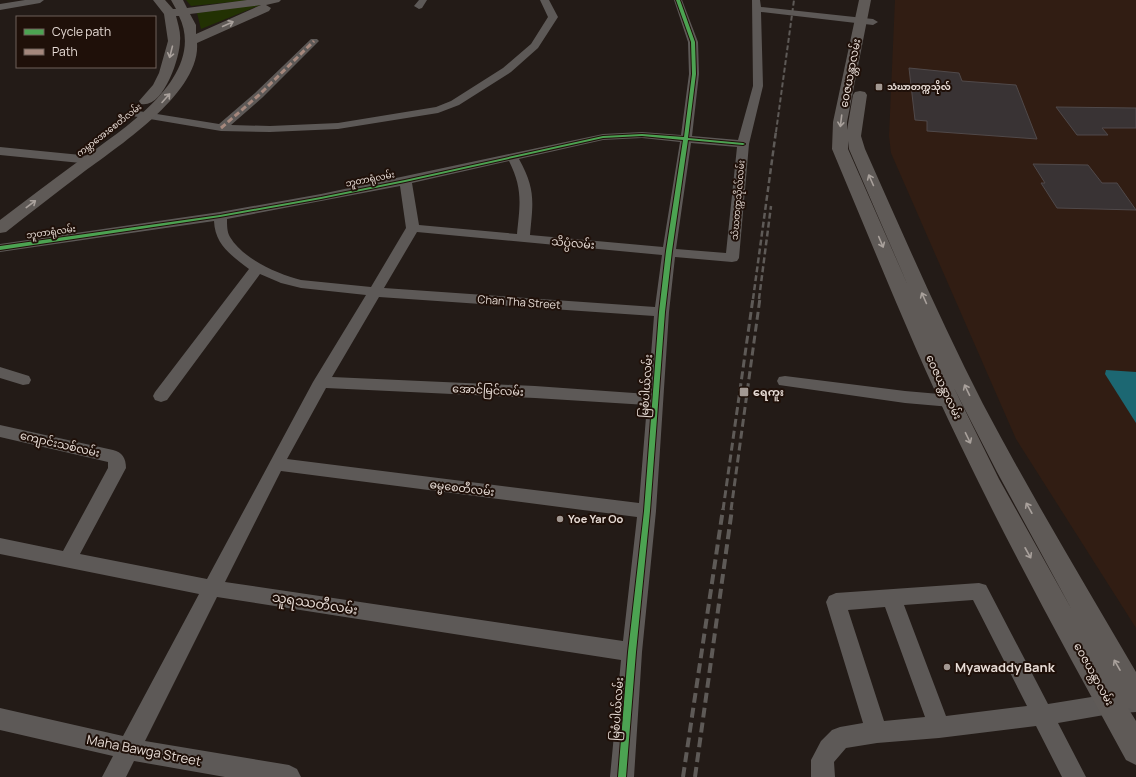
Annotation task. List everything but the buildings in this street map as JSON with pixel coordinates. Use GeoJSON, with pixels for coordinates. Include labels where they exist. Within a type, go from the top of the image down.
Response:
{"type":"FeatureCollection","features":[{"type":"Feature","properties":{"kind":"main road","name":"ကမ္ဘာအေးစေတီလမ်း"},"geometry":{"type":"LineString","coordinates":[[0,211],[132,113],[142,105],[159,86],[166,73],[174,41],[170,14],[159,0]]}},
{"type":"Feature","properties":{"kind":"main road"},"geometry":{"type":"LineString","coordinates":[[177,0],[185,11],[193,40],[282,0]]}},
{"type":"Feature","properties":{"kind":"main road"},"geometry":{"type":"LineString","coordinates":[[170,14],[275,0]]}},
{"type":"Feature","properties":{"kind":"main road","name":"ဝေဇယန္တာလမ်း"},"geometry":{"type":"LineString","coordinates":[[865,0],[867,21],[867,53]]}},
{"type":"Feature","properties":{"kind":"main road","name":"ဝေဇယန္တာလမ်း"},"geometry":{"type":"LineString","coordinates":[[876,0],[867,21],[840,122],[840,149],[969,439],[1021,541],[1136,750]]}},
{"type":"Feature","properties":{"kind":"main road","name":"ကမ္ဘာအေးစေတီလမ်း"},"geometry":{"type":"LineString","coordinates":[[0,228],[91,160],[164,101],[184,72],[193,40]]}},
{"type":"Feature","properties":{"kind":"main road","name":"ဝေဇယန္တာလမ်း"},"geometry":{"type":"LineString","coordinates":[[862,84],[854,136],[857,149],[866,170],[940,334],[990,438],[1074,591],[1136,698]]}},
{"type":"Feature","properties":{"kind":"street"},"geometry":{"type":"LineString","coordinates":[[0,8],[40,0]]}},
{"type":"Feature","properties":{"kind":"street"},"geometry":{"type":"LineString","coordinates":[[132,113],[221,128],[270,129],[338,126],[438,110],[454,103],[507,70],[535,46],[553,17],[547,2],[544,0]]}},
{"type":"Feature","properties":{"kind":"street","name":"မြစံပါယ်လမ်း"},"geometry":{"type":"LineString","coordinates":[[622,777],[632,652],[647,511],[662,312],[694,74],[692,42],[678,0]]}},
{"type":"Feature","properties":{"kind":"street"},"geometry":{"type":"LineString","coordinates":[[757,4],[867,21]]}},
{"type":"Feature","properties":{"kind":"street","name":"သံဃတက္ကသိုလ်လမ်း"},"geometry":{"type":"LineString","coordinates":[[732,258],[743,144],[758,86],[757,4]]}},
{"type":"Feature","properties":{"kind":"street"},"geometry":{"type":"LineString","coordinates":[[221,128],[259,95],[314,41]]}},
{"type":"Feature","properties":{"kind":"street","name":"ဘူတာရုံလမ်း"},"geometry":{"type":"LineString","coordinates":[[0,248],[220,216],[405,181],[603,137],[642,135],[743,144]]}},
{"type":"Feature","properties":{"kind":"street"},"geometry":{"type":"LineString","coordinates":[[0,151],[73,157],[91,160]]}},
{"type":"Feature","properties":{"kind":"street"},"geometry":{"type":"LineString","coordinates":[[513,158],[523,177],[526,200],[523,238]]}},
{"type":"Feature","properties":{"kind":"street"},"geometry":{"type":"LineString","coordinates":[[114,777],[130,749],[276,464],[321,382],[413,228],[405,181]]}},
{"type":"Feature","properties":{"kind":"street","name":"Chan Tha Street"},"geometry":{"type":"LineString","coordinates":[[220,216],[221,231],[224,239],[238,254],[257,268],[286,280],[301,284],[375,292],[662,312]]}},
{"type":"Feature","properties":{"kind":"street","name":"သိပ္ပံလမ်း"},"geometry":{"type":"LineString","coordinates":[[413,228],[732,258]]}},
{"type":"Feature","properties":{"kind":"street"},"geometry":{"type":"LineString","coordinates":[[161,396],[257,268]]}},
{"type":"Feature","properties":{"kind":"street"},"geometry":{"type":"LineString","coordinates":[[0,372],[23,380]]}},
{"type":"Feature","properties":{"kind":"street"},"geometry":{"type":"LineString","coordinates":[[785,381],[905,397],[951,401]]}},
{"type":"Feature","properties":{"kind":"street","name":"အောင်မြင်လမ်း"},"geometry":{"type":"LineString","coordinates":[[321,382],[535,392],[655,400]]}},
{"type":"Feature","properties":{"kind":"street","name":"ကျောင်းသစ်လမ်း"},"geometry":{"type":"LineString","coordinates":[[0,431],[113,456],[117,461],[117,468],[68,559]]}},
{"type":"Feature","properties":{"kind":"street","name":"ဓမ္မစေတီလမ်း"},"geometry":{"type":"LineString","coordinates":[[276,464],[647,511]]}},
{"type":"Feature","properties":{"kind":"street","name":"သူရဿတီလမ်း"},"geometry":{"type":"LineString","coordinates":[[0,546],[212,588],[632,652]]}},
{"type":"Feature","properties":{"kind":"street"},"geometry":{"type":"LineString","coordinates":[[877,732],[836,602],[892,599],[979,591],[1074,777]]}},
{"type":"Feature","properties":{"kind":"street"},"geometry":{"type":"LineString","coordinates":[[892,599],[940,727]]}},
{"type":"Feature","properties":{"kind":"street"},"geometry":{"type":"LineString","coordinates":[[823,777],[822,760],[829,749],[840,738],[877,732],[940,727],[1043,715],[1110,704],[1136,702]]}},
{"type":"Feature","properties":{"kind":"street","name":"Maha Bawga Street"},"geometry":{"type":"LineString","coordinates":[[0,719],[130,749],[289,777]]}},
{"type":"Feature","properties":{"kind":"shaded area"},"geometry":{"type":"Polygon","coordinates":[[[895,0],[1136,0],[1136,628],[1016,439],[891,153],[889,136],[895,0]]]}},
{"type":"Feature","properties":{"kind":"green space"},"geometry":{"type":"Polygon","coordinates":[[[186,0],[252,0],[191,6],[186,0]]]}},
{"type":"Feature","properties":{"kind":"green space"},"geometry":{"type":"Polygon","coordinates":[[[263,4],[201,29],[197,13],[263,4]]]}},
{"type":"Feature","properties":{"kind":"water"},"geometry":{"type":"Polygon","coordinates":[[[1106,370],[1136,372],[1136,423],[1105,374],[1106,370]]]}},
{"type":"Feature","properties":{"kind":"railway"},"geometry":{"type":"LineString","coordinates":[[776,132],[794,0]]}},
{"type":"Feature","properties":{"kind":"railway"},"geometry":{"type":"LineString","coordinates":[[753,299],[776,131]]}},
{"type":"Feature","properties":{"kind":"railway"},"geometry":{"type":"LineString","coordinates":[[759,299],[771,206]]}},
{"type":"Feature","properties":{"kind":"railway"},"geometry":{"type":"LineString","coordinates":[[723,510],[753,298]]}},
{"type":"Feature","properties":{"kind":"railway"},"geometry":{"type":"LineString","coordinates":[[731,510],[760,298]]}},
{"type":"Feature","properties":{"kind":"railway"},"geometry":{"type":"LineString","coordinates":[[683,777],[723,509]]}},
{"type":"Feature","properties":{"kind":"railway"},"geometry":{"type":"LineString","coordinates":[[695,777],[732,509]]}},
{"type":"Feature","properties":{"kind":"marked path"},"geometry":{"type":"LineString","coordinates":[[221,128],[259,95],[314,41]]}},
{"type":"Feature","properties":{"kind":"cycle path"},"geometry":{"type":"LineString","coordinates":[[622,777],[632,652],[647,511],[662,312],[694,74],[693,42],[678,0]]}},
{"type":"Feature","properties":{"kind":"cycle path"},"geometry":{"type":"LineString","coordinates":[[0,248],[220,216],[321,198],[603,137],[642,135],[743,144]]}},
{"type":"Feature","properties":{"kind":"place","name":"သံဃာတက္ကသိုလ်"},"geometry":{"type":"Point","coordinates":[879,87]}},
{"type":"Feature","properties":{"kind":"place","name":"ရေကူး"},"geometry":{"type":"Point","coordinates":[744,392]}},
{"type":"Feature","properties":{"kind":"place","name":"Yoe Yar Oo"},"geometry":{"type":"Point","coordinates":[560,519]}},
{"type":"Feature","properties":{"kind":"place","name":"Myawaddy Bank"},"geometry":{"type":"Point","coordinates":[947,667]}}]}
